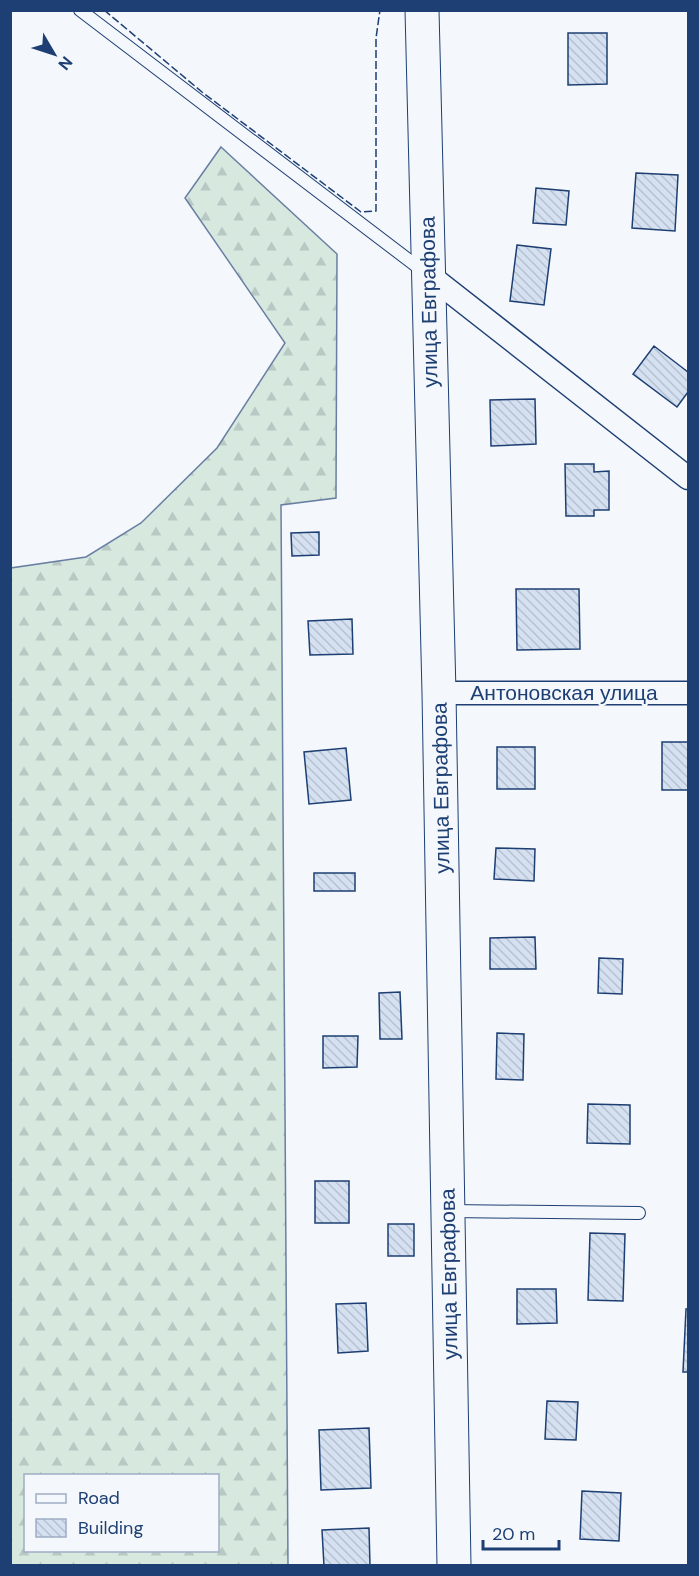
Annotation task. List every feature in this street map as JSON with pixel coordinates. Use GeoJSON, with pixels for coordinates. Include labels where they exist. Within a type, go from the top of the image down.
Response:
{"type":"FeatureCollection","features":[{"type":"Feature","properties":{"kind":"street","name":"улица Евграфова"},"geometry":{"type":"LineString","coordinates":[[422,10],[439,693],[454,1566]]}},
{"type":"Feature","properties":{"kind":"street"},"geometry":{"type":"LineString","coordinates":[[429,275],[688,478]]}},
{"type":"Feature","properties":{"kind":"street","name":"Антоновская улица"},"geometry":{"type":"LineString","coordinates":[[439,693],[688,693]]}},
{"type":"Feature","properties":{"kind":"lane"},"geometry":{"type":"LineString","coordinates":[[80,10],[429,275]]}},
{"type":"Feature","properties":{"kind":"lane"},"geometry":{"type":"LineString","coordinates":[[447,1211],[639,1213]]}},
{"type":"Feature","properties":{"kind":"green space"},"geometry":{"type":"Polygon","coordinates":[[[221,147],[337,254],[336,498],[281,505],[288,1565],[11,1565],[11,568],[86,557],[141,523],[217,448],[285,343],[185,198],[221,147]]]}},
{"type":"Feature","properties":{"kind":"building"},"geometry":{"type":"Polygon","coordinates":[[[568,33],[607,33],[607,84],[568,85],[568,33]]]}},
{"type":"Feature","properties":{"kind":"building"},"geometry":{"type":"Polygon","coordinates":[[[636,173],[678,175],[675,231],[632,228],[636,173]]]}},
{"type":"Feature","properties":{"kind":"building"},"geometry":{"type":"Polygon","coordinates":[[[536,188],[569,191],[566,225],[533,223],[536,188]]]}},
{"type":"Feature","properties":{"kind":"building"},"geometry":{"type":"Polygon","coordinates":[[[517,245],[551,249],[544,305],[510,301],[517,245]]]}},
{"type":"Feature","properties":{"kind":"building"},"geometry":{"type":"Polygon","coordinates":[[[654,346],[688,372],[688,392],[677,407],[633,374],[654,346]]]}},
{"type":"Feature","properties":{"kind":"building"},"geometry":{"type":"Polygon","coordinates":[[[535,399],[536,444],[491,446],[490,400],[535,399]]]}},
{"type":"Feature","properties":{"kind":"building"},"geometry":{"type":"Polygon","coordinates":[[[565,464],[594,464],[594,472],[609,471],[609,510],[594,510],[594,516],[566,516],[565,464]]]}},
{"type":"Feature","properties":{"kind":"building"},"geometry":{"type":"Polygon","coordinates":[[[319,532],[319,555],[292,556],[291,533],[319,532]]]}},
{"type":"Feature","properties":{"kind":"building"},"geometry":{"type":"Polygon","coordinates":[[[516,589],[579,589],[580,649],[517,650],[516,589]]]}},
{"type":"Feature","properties":{"kind":"building"},"geometry":{"type":"Polygon","coordinates":[[[352,619],[353,654],[310,655],[308,621],[352,619]]]}},
{"type":"Feature","properties":{"kind":"building"},"geometry":{"type":"Polygon","coordinates":[[[662,742],[688,742],[688,790],[662,790],[662,742]]]}},
{"type":"Feature","properties":{"kind":"building"},"geometry":{"type":"Polygon","coordinates":[[[497,747],[535,747],[535,789],[497,789],[497,747]]]}},
{"type":"Feature","properties":{"kind":"building"},"geometry":{"type":"Polygon","coordinates":[[[346,748],[351,800],[309,804],[304,752],[346,748]]]}},
{"type":"Feature","properties":{"kind":"building"},"geometry":{"type":"Polygon","coordinates":[[[496,848],[535,849],[534,881],[494,879],[496,848]]]}},
{"type":"Feature","properties":{"kind":"building"},"geometry":{"type":"Polygon","coordinates":[[[314,873],[355,873],[355,891],[314,891],[314,873]]]}},
{"type":"Feature","properties":{"kind":"building"},"geometry":{"type":"Polygon","coordinates":[[[535,937],[536,969],[490,969],[490,938],[535,937]]]}},
{"type":"Feature","properties":{"kind":"building"},"geometry":{"type":"Polygon","coordinates":[[[599,958],[623,959],[622,994],[598,993],[599,958]]]}},
{"type":"Feature","properties":{"kind":"building"},"geometry":{"type":"Polygon","coordinates":[[[400,992],[402,1039],[380,1039],[379,993],[400,992]]]}},
{"type":"Feature","properties":{"kind":"building"},"geometry":{"type":"Polygon","coordinates":[[[497,1033],[524,1034],[523,1080],[496,1079],[497,1033]]]}},
{"type":"Feature","properties":{"kind":"building"},"geometry":{"type":"Polygon","coordinates":[[[323,1036],[358,1036],[357,1067],[323,1068],[323,1036]]]}},
{"type":"Feature","properties":{"kind":"building"},"geometry":{"type":"Polygon","coordinates":[[[588,1104],[630,1105],[630,1144],[587,1143],[588,1104]]]}},
{"type":"Feature","properties":{"kind":"building"},"geometry":{"type":"Polygon","coordinates":[[[315,1181],[349,1181],[349,1223],[315,1223],[315,1181]]]}},
{"type":"Feature","properties":{"kind":"building"},"geometry":{"type":"Polygon","coordinates":[[[388,1224],[414,1224],[414,1256],[388,1256],[388,1224]]]}},
{"type":"Feature","properties":{"kind":"building"},"geometry":{"type":"Polygon","coordinates":[[[590,1233],[625,1234],[623,1301],[588,1300],[590,1233]]]}},
{"type":"Feature","properties":{"kind":"building"},"geometry":{"type":"Polygon","coordinates":[[[517,1289],[556,1289],[557,1323],[517,1324],[517,1289]]]}},
{"type":"Feature","properties":{"kind":"building"},"geometry":{"type":"Polygon","coordinates":[[[366,1303],[368,1351],[338,1353],[336,1304],[366,1303]]]}},
{"type":"Feature","properties":{"kind":"building"},"geometry":{"type":"Polygon","coordinates":[[[686,1309],[688,1309],[688,1372],[683,1372],[686,1309]]]}},
{"type":"Feature","properties":{"kind":"building"},"geometry":{"type":"Polygon","coordinates":[[[547,1401],[578,1402],[576,1440],[545,1439],[547,1401]]]}},
{"type":"Feature","properties":{"kind":"building"},"geometry":{"type":"Polygon","coordinates":[[[369,1428],[371,1488],[321,1490],[319,1430],[369,1428]]]}},
{"type":"Feature","properties":{"kind":"building"},"geometry":{"type":"Polygon","coordinates":[[[582,1491],[621,1493],[619,1541],[580,1539],[582,1491]]]}},
{"type":"Feature","properties":{"kind":"building"},"geometry":{"type":"Polygon","coordinates":[[[369,1528],[370,1566],[324,1566],[322,1530],[369,1528]]]}},
{"type":"Feature","properties":{"kind":"fence"},"geometry":{"type":"LineString","coordinates":[[104,10],[202,92],[361,212],[376,211],[376,38],[380,10]]}}]}
